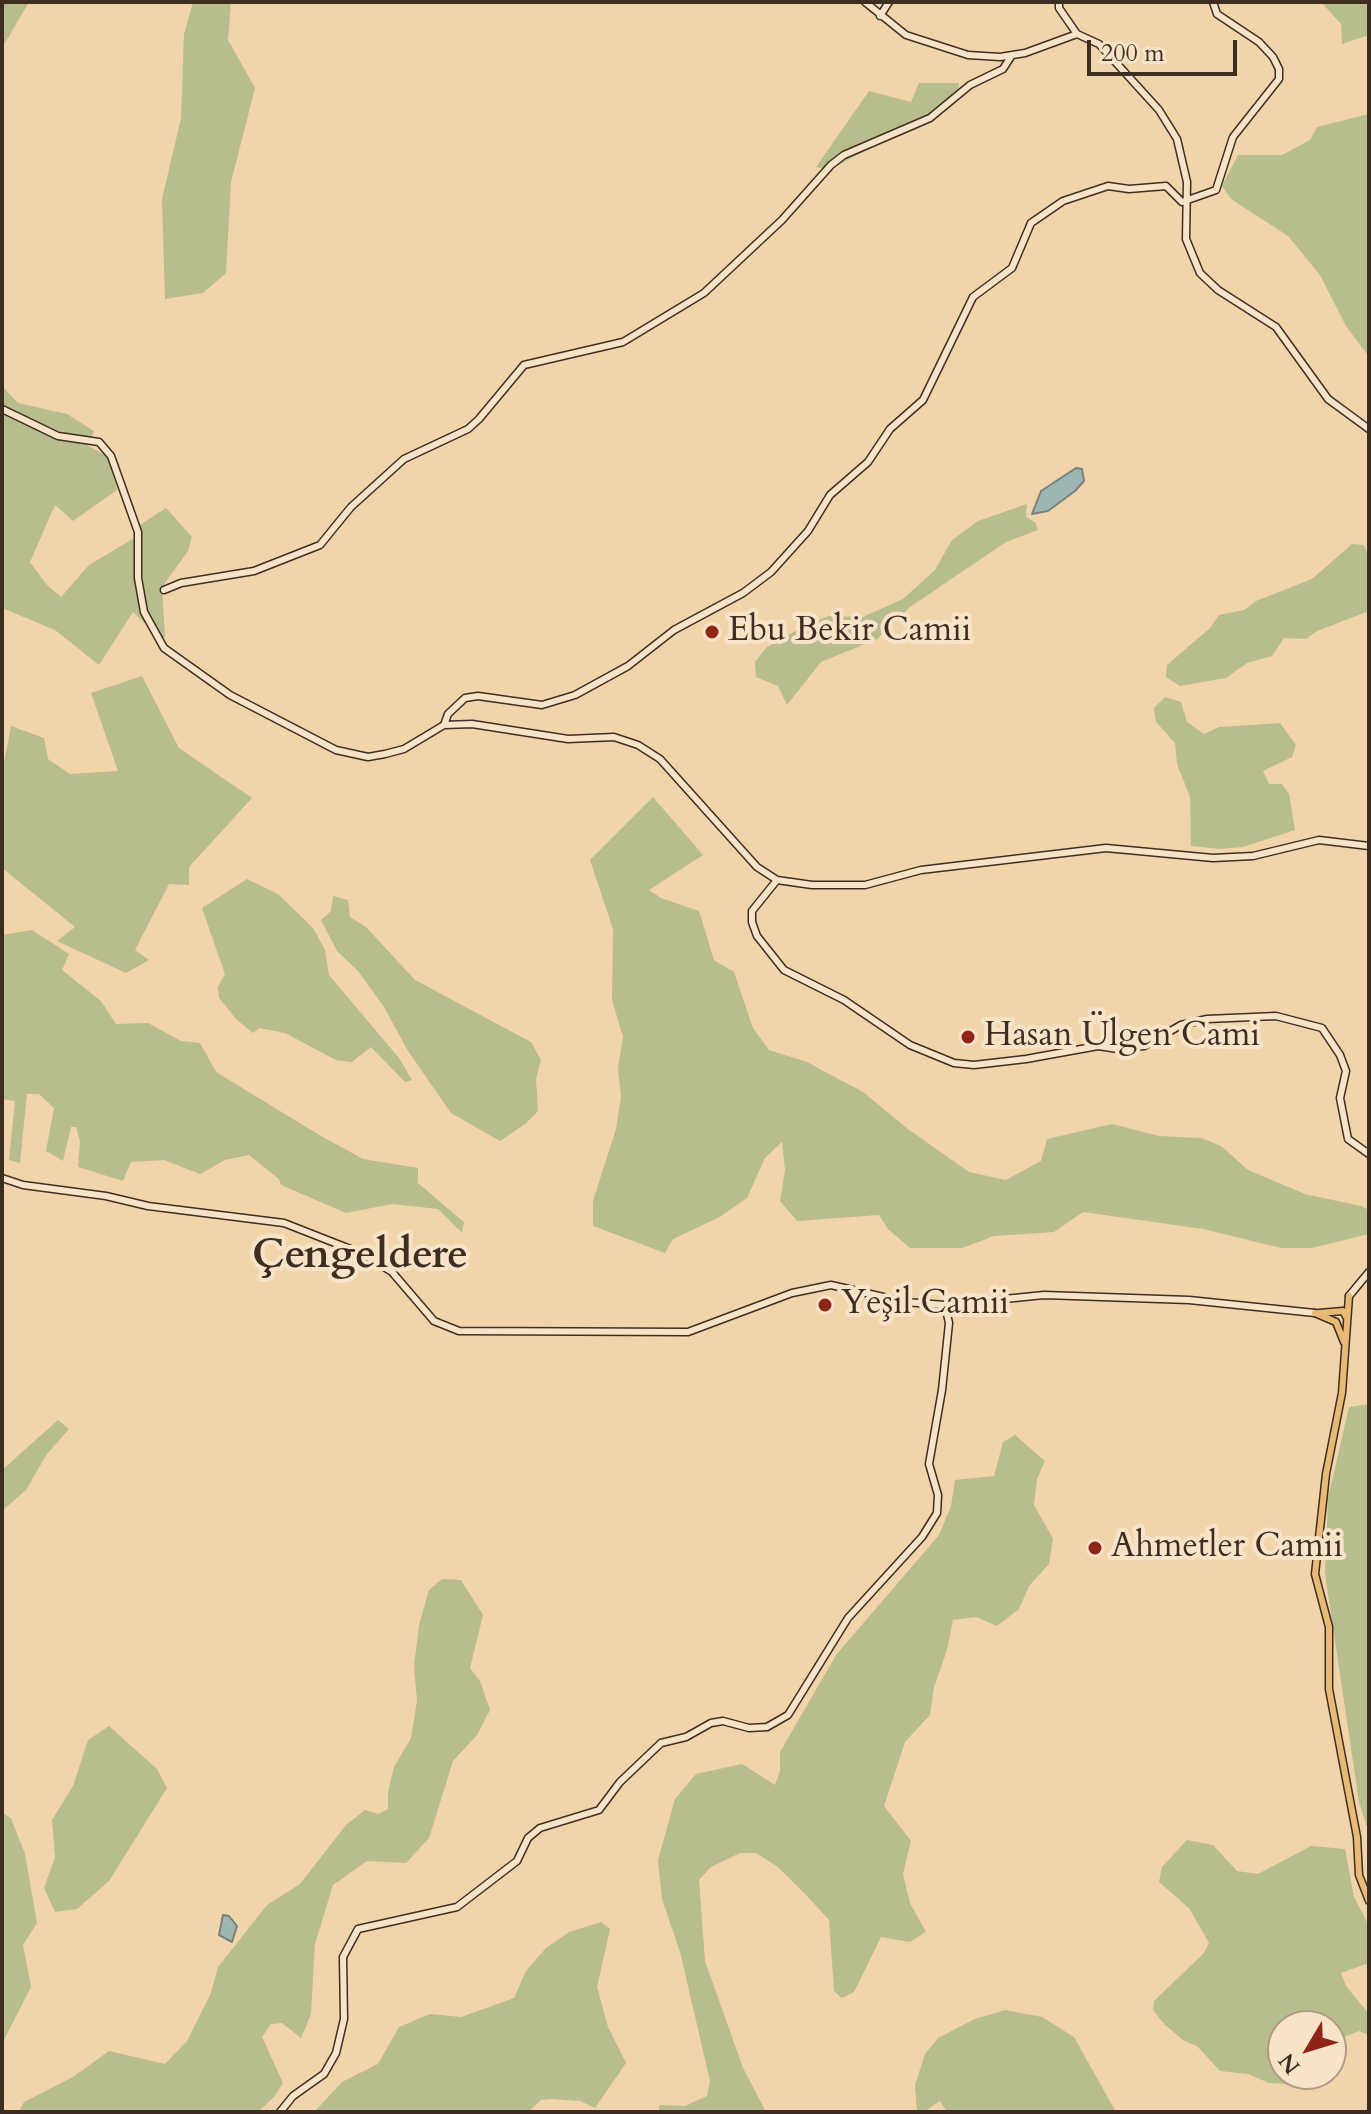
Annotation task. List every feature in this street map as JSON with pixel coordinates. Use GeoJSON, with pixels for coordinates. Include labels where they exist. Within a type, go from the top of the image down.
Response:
{"type":"FeatureCollection","features":[{"type":"Feature","properties":{"kind":"main road"},"geometry":{"type":"LineString","coordinates":[[1346,1347],[1334,1316],[1349,1296]]}},
{"type":"Feature","properties":{"kind":"main road"},"geometry":{"type":"LineString","coordinates":[[1349,1296],[1342,1393],[1317,1542],[1315,1574],[1329,1627],[1329,1689],[1357,1837],[1359,1875],[1369,1901]]}},
{"type":"Feature","properties":{"kind":"main road"},"geometry":{"type":"LineString","coordinates":[[1315,1313],[1339,1311],[1347,1318]]}},
{"type":"Feature","properties":{"kind":"main road"},"geometry":{"type":"LineString","coordinates":[[1315,1313],[1342,1324],[1347,1318]]}},
{"type":"Feature","properties":{"kind":"street"},"geometry":{"type":"LineString","coordinates":[[865,2],[906,35],[958,52],[989,58],[1012,55],[1077,34]]}},
{"type":"Feature","properties":{"kind":"street"},"geometry":{"type":"LineString","coordinates":[[880,16],[889,2]]}},
{"type":"Feature","properties":{"kind":"street"},"geometry":{"type":"LineString","coordinates":[[1059,2],[1059,8],[1077,34],[1094,40],[1107,51],[1167,120],[1180,148],[1186,202],[1186,239],[1200,273],[1218,290],[1276,327],[1328,399],[1369,429]]}},
{"type":"Feature","properties":{"kind":"street"},"geometry":{"type":"LineString","coordinates":[[444,725],[448,714],[465,698],[478,696],[542,705],[575,695],[628,666],[674,630],[743,593],[771,572],[808,531],[830,495],[868,462],[890,429],[923,400],[973,297],[1012,268],[1031,223],[1063,201],[1108,186],[1129,189],[1166,186],[1180,201],[1186,202],[1216,190],[1239,125],[1279,79],[1279,69],[1259,42],[1217,14],[1213,2]]}},
{"type":"Feature","properties":{"kind":"street"},"geometry":{"type":"LineString","coordinates":[[164,590],[181,583],[254,571],[320,545],[351,507],[404,459],[468,429],[524,365],[623,342],[704,293],[782,220],[821,173],[844,155],[930,118],[970,85],[1003,69],[1012,55]]}},
{"type":"Feature","properties":{"kind":"street"},"geometry":{"type":"LineString","coordinates":[[2,409],[58,436],[99,442],[108,451],[138,532],[139,588],[148,622],[164,648],[230,695],[336,750],[368,757],[385,754],[404,749],[444,725],[472,724],[568,739],[614,737],[638,745],[660,759],[740,850],[777,880],[812,885],[865,885],[921,870],[1106,848],[1213,858],[1253,856],[1319,840],[1369,846]]}},
{"type":"Feature","properties":{"kind":"street"},"geometry":{"type":"LineString","coordinates":[[777,880],[752,911],[752,922],[757,936],[784,970],[844,1000],[910,1045],[954,1063],[974,1065],[1026,1059],[1098,1046],[1118,1049],[1144,1046],[1181,1025],[1207,1019],[1276,1016],[1322,1028],[1340,1055],[1346,1071],[1340,1098],[1348,1139],[1369,1154]]}},
{"type":"Feature","properties":{"kind":"street"},"geometry":{"type":"LineString","coordinates":[[2,1178],[23,1185],[106,1196],[148,1206],[284,1223],[363,1254],[392,1272],[434,1321],[459,1331],[688,1332],[792,1293],[831,1285],[905,1302],[945,1305],[1044,1295],[1189,1300],[1315,1313]]}},
{"type":"Feature","properties":{"kind":"street"},"geometry":{"type":"LineString","coordinates":[[1349,1296],[1369,1272]]}},
{"type":"Feature","properties":{"kind":"street"},"geometry":{"type":"LineString","coordinates":[[280,2112],[293,2096],[324,2074],[336,2053],[344,2019],[343,1957],[358,1929],[457,1907],[517,1861],[528,1838],[540,1828],[599,1810],[620,1782],[661,1743],[686,1737],[723,1721],[749,1728],[767,1727],[788,1715],[848,1618],[922,1537],[937,1513],[938,1495],[929,1464],[942,1390],[949,1323],[945,1305]]}},
{"type":"Feature","properties":{"kind":"green space"},"geometry":{"type":"Polygon","coordinates":[[[2,2],[29,2],[2,48],[2,2]]]}},
{"type":"Feature","properties":{"kind":"green space"},"geometry":{"type":"Polygon","coordinates":[[[193,2],[231,2],[228,40],[255,88],[231,182],[226,273],[203,293],[165,299],[162,199],[181,118],[184,34],[193,2]]]}},
{"type":"Feature","properties":{"kind":"green space"},"geometry":{"type":"Polygon","coordinates":[[[1321,2],[1369,2],[1369,35],[1342,44],[1341,24],[1321,2]]]}},
{"type":"Feature","properties":{"kind":"green space"},"geometry":{"type":"Polygon","coordinates":[[[919,83],[959,83],[958,97],[941,110],[829,170],[816,167],[869,91],[911,102],[919,83]]]}},
{"type":"Feature","properties":{"kind":"green space"},"geometry":{"type":"Polygon","coordinates":[[[1369,114],[1369,357],[1346,326],[1320,275],[1288,236],[1231,199],[1222,186],[1238,155],[1282,155],[1310,140],[1317,127],[1369,114]]]}},
{"type":"Feature","properties":{"kind":"green space"},"geometry":{"type":"Polygon","coordinates":[[[2,386],[18,403],[67,414],[94,431],[88,446],[109,457],[117,490],[73,521],[55,505],[30,562],[47,585],[61,597],[89,565],[136,537],[137,527],[166,508],[192,537],[188,551],[162,587],[165,637],[161,639],[133,612],[99,665],[55,630],[2,608],[2,386]]]}},
{"type":"Feature","properties":{"kind":"green space"},"geometry":{"type":"Polygon","coordinates":[[[1027,504],[1026,517],[1035,522],[1038,530],[1006,542],[910,607],[877,639],[821,662],[787,705],[778,686],[756,677],[755,662],[767,647],[829,616],[863,617],[903,599],[935,570],[952,540],[978,521],[1027,504]]]}},
{"type":"Feature","properties":{"kind":"green space"},"geometry":{"type":"Polygon","coordinates":[[[1352,544],[1364,545],[1369,558],[1369,611],[1317,631],[1306,639],[1284,638],[1272,656],[1247,663],[1226,678],[1180,686],[1166,677],[1167,665],[1210,628],[1219,615],[1244,610],[1256,601],[1312,579],[1352,544]]]}},
{"type":"Feature","properties":{"kind":"green space"},"geometry":{"type":"Polygon","coordinates":[[[142,676],[179,748],[252,798],[189,867],[189,885],[169,884],[135,950],[149,960],[126,973],[57,941],[75,927],[2,868],[2,773],[11,726],[44,738],[48,759],[70,774],[118,771],[91,693],[142,676]]]}},
{"type":"Feature","properties":{"kind":"green space"},"geometry":{"type":"Polygon","coordinates":[[[1165,697],[1181,702],[1187,722],[1204,734],[1219,727],[1280,723],[1296,745],[1292,757],[1263,771],[1269,784],[1282,784],[1289,794],[1295,830],[1243,847],[1220,849],[1191,846],[1190,797],[1177,764],[1175,743],[1156,722],[1154,708],[1165,697]]]}},
{"type":"Feature","properties":{"kind":"green space"},"geometry":{"type":"Polygon","coordinates":[[[653,797],[703,855],[649,890],[661,898],[699,911],[714,960],[734,972],[753,1028],[769,1050],[807,1062],[863,1092],[908,1129],[969,1172],[1006,1180],[1041,1161],[1047,1139],[1112,1124],[1159,1136],[1201,1138],[1221,1146],[1248,1170],[1305,1194],[1369,1210],[1369,1234],[1312,1248],[1281,1248],[1203,1229],[1083,1212],[1054,1232],[994,1236],[962,1248],[910,1248],[888,1229],[879,1215],[797,1221],[780,1201],[785,1170],[782,1142],[765,1158],[747,1198],[720,1217],[673,1239],[665,1253],[593,1226],[593,1201],[616,1129],[621,1097],[618,1068],[623,1037],[612,1000],[613,929],[590,860],[653,797]]]}},
{"type":"Feature","properties":{"kind":"green space"},"geometry":{"type":"Polygon","coordinates":[[[247,879],[278,894],[313,928],[325,950],[329,975],[399,1058],[412,1080],[405,1082],[371,1047],[352,1062],[336,1060],[285,1033],[259,1028],[253,1033],[237,1020],[219,998],[218,987],[225,974],[202,908],[247,879]]]}},
{"type":"Feature","properties":{"kind":"green space"},"geometry":{"type":"Polygon","coordinates":[[[333,896],[348,900],[350,917],[366,927],[415,980],[531,1042],[541,1060],[536,1079],[538,1111],[525,1124],[500,1141],[451,1113],[408,1051],[384,1007],[358,971],[337,951],[321,920],[331,911],[333,896]]]}},
{"type":"Feature","properties":{"kind":"green space"},"geometry":{"type":"Polygon","coordinates":[[[32,930],[69,954],[62,970],[101,1001],[116,1024],[148,1023],[181,1041],[200,1043],[216,1072],[321,1136],[363,1159],[418,1168],[418,1183],[464,1222],[462,1233],[438,1209],[392,1204],[346,1213],[281,1185],[279,1179],[249,1155],[225,1160],[200,1174],[164,1160],[131,1162],[123,1181],[78,1167],[80,1141],[76,1127],[71,1127],[63,1161],[46,1151],[54,1108],[39,1094],[27,1094],[20,1163],[9,1160],[15,1101],[2,1099],[2,935],[32,930]]]}},
{"type":"Feature","properties":{"kind":"green space"},"geometry":{"type":"Polygon","coordinates":[[[1369,1404],[1369,1834],[1359,1802],[1325,1574],[1328,1498],[1349,1407],[1369,1404]]]}},
{"type":"Feature","properties":{"kind":"green space"},"geometry":{"type":"Polygon","coordinates":[[[58,1420],[69,1429],[47,1454],[26,1490],[2,1511],[2,1470],[58,1420]]]}},
{"type":"Feature","properties":{"kind":"green space"},"geometry":{"type":"Polygon","coordinates":[[[1015,1435],[1045,1461],[1037,1479],[1034,1505],[1053,1539],[1049,1564],[1029,1586],[1019,1609],[997,1626],[976,1617],[953,1620],[947,1650],[934,1687],[930,1715],[905,1742],[884,1806],[911,1841],[903,1874],[910,1903],[926,1932],[910,1942],[881,1937],[854,1992],[842,1998],[834,1991],[829,1920],[778,1867],[756,1853],[740,1853],[711,1867],[699,1880],[705,1961],[743,2068],[766,2112],[658,2112],[660,2105],[685,2106],[707,2096],[710,2081],[680,1952],[662,1899],[658,1860],[675,1799],[696,1774],[742,1764],[775,1785],[780,1771],[780,1752],[836,1655],[939,1535],[951,1506],[955,1480],[994,1476],[1003,1442],[1015,1435]]]}},
{"type":"Feature","properties":{"kind":"green space"},"geometry":{"type":"Polygon","coordinates":[[[442,1579],[461,1580],[483,1615],[470,1668],[480,1681],[490,1710],[477,1735],[453,1761],[429,1838],[406,1863],[367,1861],[333,1885],[315,1944],[311,2014],[301,2038],[282,2023],[271,2024],[262,2037],[283,2083],[274,2097],[258,2112],[19,2112],[24,2102],[73,2077],[109,2051],[165,2064],[187,2041],[211,1993],[218,1967],[267,1905],[300,1884],[346,1825],[365,1810],[378,1814],[388,1809],[388,1792],[394,1767],[411,1738],[417,1701],[414,1666],[419,1625],[429,1590],[442,1579]]]}},
{"type":"Feature","properties":{"kind":"green space"},"geometry":{"type":"Polygon","coordinates":[[[109,1726],[157,1769],[167,1788],[109,1881],[77,1909],[55,1912],[44,1888],[55,1857],[52,1820],[73,1786],[88,1740],[109,1726]]]}},
{"type":"Feature","properties":{"kind":"green space"},"geometry":{"type":"Polygon","coordinates":[[[3,1813],[11,1818],[25,1854],[37,1923],[23,1945],[31,1987],[2,2044],[3,1813]]]}},
{"type":"Feature","properties":{"kind":"green space"},"geometry":{"type":"Polygon","coordinates":[[[1187,1840],[1213,1845],[1237,1871],[1258,1874],[1311,1846],[1345,1849],[1354,1897],[1369,1926],[1369,1963],[1341,1973],[1346,1986],[1369,2014],[1369,2035],[1359,2031],[1347,2036],[1347,2010],[1267,2010],[1267,2082],[1248,2074],[1220,2071],[1197,2046],[1184,2041],[1153,2010],[1154,2001],[1203,1954],[1209,1943],[1189,1908],[1159,1882],[1162,1867],[1187,1840]]]}},
{"type":"Feature","properties":{"kind":"green space"},"geometry":{"type":"Polygon","coordinates":[[[601,1922],[610,1929],[597,1987],[608,2027],[626,2063],[595,2108],[580,2101],[552,2099],[541,2100],[528,2112],[314,2112],[342,2082],[378,2064],[399,2027],[430,2014],[461,2017],[514,1998],[526,1971],[546,1948],[569,1932],[601,1922]]]}},
{"type":"Feature","properties":{"kind":"green space"},"geometry":{"type":"Polygon","coordinates":[[[1005,2010],[1042,2017],[1074,2037],[1116,2112],[947,2112],[940,2101],[924,2112],[917,2112],[915,2085],[925,2054],[938,2038],[975,2019],[1005,2010]]]}},
{"type":"Feature","properties":{"kind":"water"},"geometry":{"type":"Polygon","coordinates":[[[1076,468],[1082,469],[1084,481],[1075,491],[1048,511],[1032,514],[1041,491],[1076,468]]]}},
{"type":"Feature","properties":{"kind":"water"},"geometry":{"type":"Polygon","coordinates":[[[223,1915],[229,1916],[237,1926],[232,1942],[219,1935],[223,1915]]]}},
{"type":"Feature","properties":{"kind":"place","name":"Ebu Bekir Camii"},"geometry":{"type":"Point","coordinates":[712,632]}},
{"type":"Feature","properties":{"kind":"place","name":"Hasan Ülgen Cami"},"geometry":{"type":"Point","coordinates":[968,1037]}},
{"type":"Feature","properties":{"kind":"place","name":"Yeşil Camii"},"geometry":{"type":"Point","coordinates":[825,1305]}},
{"type":"Feature","properties":{"kind":"place","name":"Ahmetler Camii"},"geometry":{"type":"Point","coordinates":[1095,1548]}},
{"type":"Feature","properties":{"kind":"district","name":"Çengeldere"},"geometry":{"type":"Point","coordinates":[360,1257]}}]}
